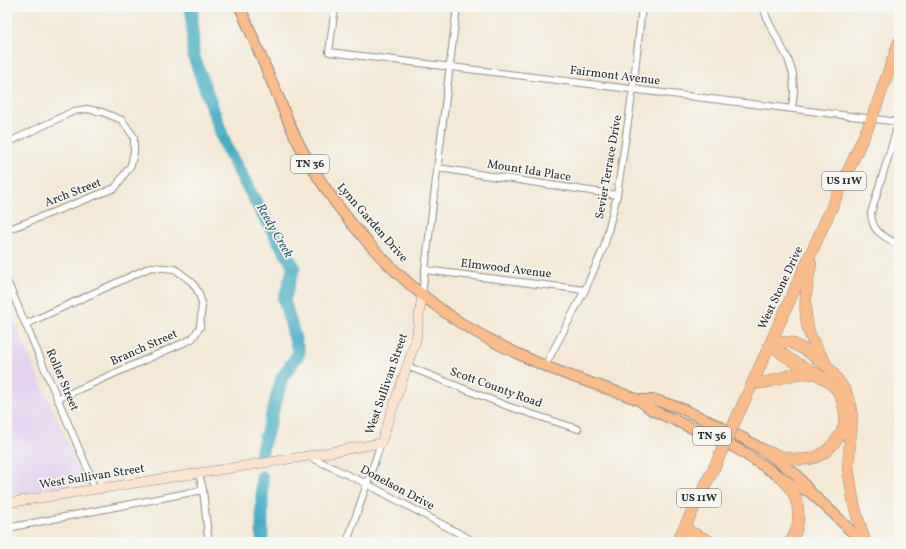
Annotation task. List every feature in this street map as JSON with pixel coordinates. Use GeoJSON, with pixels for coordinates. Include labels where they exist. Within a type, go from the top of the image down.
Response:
{"type":"FeatureCollection","features":[{"type":"Feature","properties":{"kind":"highway","name":"West Stone Drive"},"geometry":{"type":"LineString","coordinates":[[677,542],[714,468],[872,118],[899,42]]}},
{"type":"Feature","properties":{"kind":"highway"},"geometry":{"type":"LineString","coordinates":[[816,244],[806,298],[807,325],[814,343],[846,392],[850,404],[852,418],[848,467],[854,505],[864,542]]}},
{"type":"Feature","properties":{"kind":"highway"},"geometry":{"type":"LineString","coordinates":[[771,342],[790,342],[807,351],[830,369]]}},
{"type":"Feature","properties":{"kind":"highway"},"geometry":{"type":"LineString","coordinates":[[762,450],[791,459],[808,459],[823,454],[835,443],[843,428],[845,418],[844,406],[839,393],[830,384],[783,355],[771,342]]}},
{"type":"Feature","properties":{"kind":"highway"},"geometry":{"type":"LineString","coordinates":[[752,384],[771,381],[794,373],[808,374],[822,379]]}},
{"type":"Feature","properties":{"kind":"highway"},"geometry":{"type":"LineString","coordinates":[[782,478],[794,494],[798,508],[798,523],[793,538],[790,542]]}},
{"type":"Feature","properties":{"kind":"highway"},"geometry":{"type":"LineString","coordinates":[[684,529],[711,542]]}},
{"type":"Feature","properties":{"kind":"main road","name":"Lynn Garden Drive"},"geometry":{"type":"LineString","coordinates":[[240,7],[290,125],[305,156],[322,184],[344,214],[368,242],[393,268],[422,294],[462,324],[489,339],[545,366],[639,400],[652,410],[736,448],[791,484],[810,492]]}},
{"type":"Feature","properties":{"kind":"main road","name":"Lynn Garden Drive"},"geometry":{"type":"LineString","coordinates":[[639,400],[655,400],[680,408],[724,428],[762,450],[797,475],[810,492],[864,542]]}},
{"type":"Feature","properties":{"kind":"street","name":"Fairmont Avenue"},"geometry":{"type":"LineString","coordinates":[[335,7],[329,52],[899,122]]}},
{"type":"Feature","properties":{"kind":"street","name":"West Sullivan Street"},"geometry":{"type":"LineString","coordinates":[[7,503],[308,456],[381,443],[416,340],[457,7]]}},
{"type":"Feature","properties":{"kind":"street","name":"Sevier Terrace Drive"},"geometry":{"type":"LineString","coordinates":[[545,366],[585,290],[604,247],[617,195],[633,90],[642,7]]}},
{"type":"Feature","properties":{"kind":"street"},"geometry":{"type":"LineString","coordinates":[[763,7],[768,21],[788,59],[794,74],[792,108]]}},
{"type":"Feature","properties":{"kind":"street","name":"Arch Street"},"geometry":{"type":"LineString","coordinates":[[7,143],[74,112],[88,109],[102,112],[122,120],[134,137],[134,152],[131,165],[115,188],[7,230]]}},
{"type":"Feature","properties":{"kind":"street"},"geometry":{"type":"LineString","coordinates":[[899,122],[871,213],[871,221],[874,228],[883,236],[899,245]]}},
{"type":"Feature","properties":{"kind":"street","name":"Mount Ida Place"},"geometry":{"type":"LineString","coordinates":[[438,168],[617,195]]}},
{"type":"Feature","properties":{"kind":"street","name":"Branch Street"},"geometry":{"type":"LineString","coordinates":[[26,324],[151,267],[176,269],[192,282],[199,293],[202,304],[200,327],[192,340],[57,399]]}},
{"type":"Feature","properties":{"kind":"street","name":"Elmwood Avenue"},"geometry":{"type":"LineString","coordinates":[[425,270],[585,290]]}},
{"type":"Feature","properties":{"kind":"street","name":"Roller Street"},"geometry":{"type":"LineString","coordinates":[[7,281],[89,472],[94,489]]}},
{"type":"Feature","properties":{"kind":"street","name":"Scott County Road"},"geometry":{"type":"LineString","coordinates":[[407,366],[507,406],[578,429]]}},
{"type":"Feature","properties":{"kind":"street"},"geometry":{"type":"LineString","coordinates":[[347,542],[381,443]]}},
{"type":"Feature","properties":{"kind":"street","name":"Donelson Drive"},"geometry":{"type":"LineString","coordinates":[[308,456],[367,484],[475,542]]}},
{"type":"Feature","properties":{"kind":"street"},"geometry":{"type":"LineString","coordinates":[[199,473],[203,490],[208,536],[206,542]]}},
{"type":"Feature","properties":{"kind":"street"},"geometry":{"type":"LineString","coordinates":[[7,528],[203,490]]}},
{"type":"Feature","properties":{"kind":"shaded area"},"geometry":{"type":"Polygon","coordinates":[[[7,306],[78,467],[82,480],[80,483],[7,496],[7,306]]]}},
{"type":"Feature","properties":{"kind":"waterway","name":"Reedy Creek"},"geometry":{"type":"LineString","coordinates":[[190,7],[192,11],[193,54],[227,149],[259,208],[294,267],[284,300],[299,353],[282,378],[260,457]]}},
{"type":"Feature","properties":{"kind":"waterway","name":"Reedy Creek"},"geometry":{"type":"LineString","coordinates":[[262,477],[262,542]]}}]}
